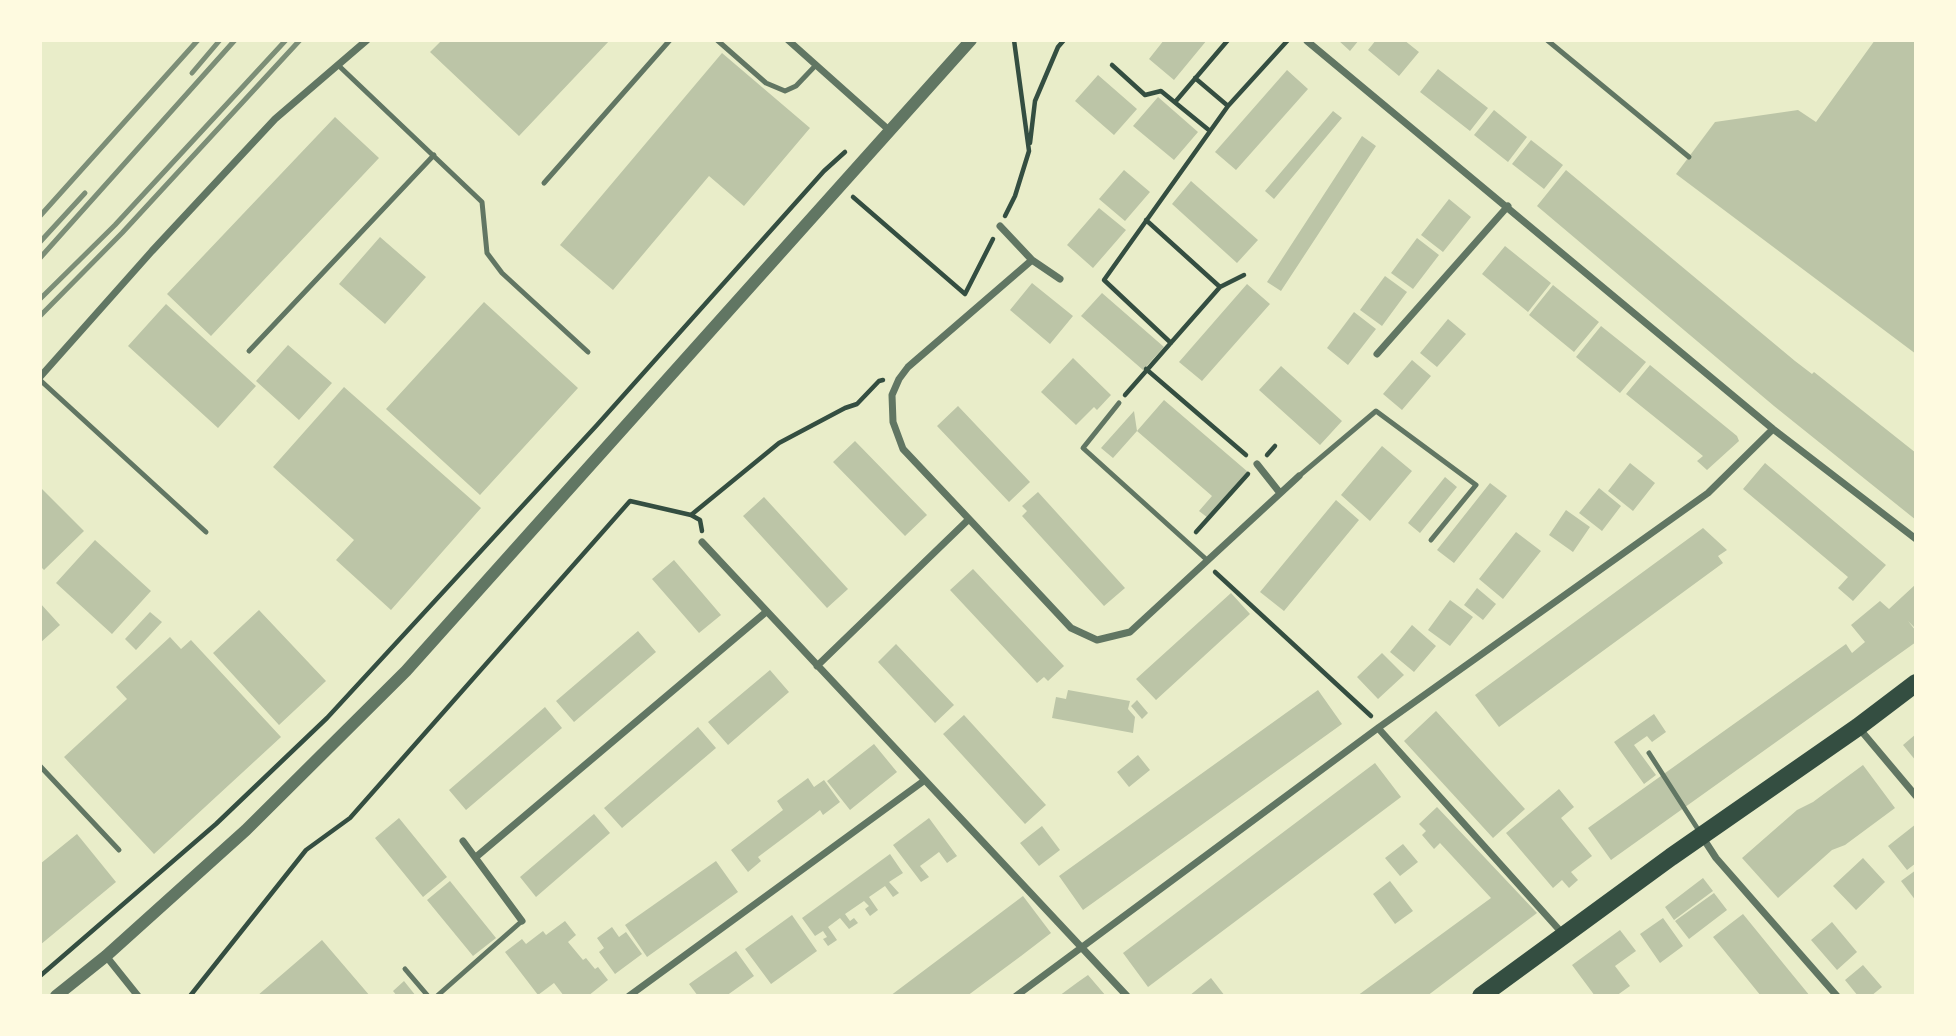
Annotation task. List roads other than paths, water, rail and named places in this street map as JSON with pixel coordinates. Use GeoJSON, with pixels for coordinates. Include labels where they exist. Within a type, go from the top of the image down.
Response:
{"type":"FeatureCollection","features":[{"type":"Feature","properties":{"kind":"main road"},"geometry":{"type":"LineString","coordinates":[[1481,996],[1563,934],[1858,727],[1916,683]]}},
{"type":"Feature","properties":{"kind":"street"},"geometry":{"type":"LineString","coordinates":[[40,379],[152,251],[275,119],[367,40]]}},
{"type":"Feature","properties":{"kind":"street"},"geometry":{"type":"LineString","coordinates":[[788,40],[890,131]]}},
{"type":"Feature","properties":{"kind":"street"},"geometry":{"type":"LineString","coordinates":[[56,996],[106,956],[246,830],[406,671],[971,40]]}},
{"type":"Feature","properties":{"kind":"street"},"geometry":{"type":"LineString","coordinates":[[1307,41],[1773,429],[1916,538]]}},
{"type":"Feature","properties":{"kind":"street"},"geometry":{"type":"LineString","coordinates":[[1377,354],[1508,206]]}},
{"type":"Feature","properties":{"kind":"street"},"geometry":{"type":"LineString","coordinates":[[1000,226],[1032,260],[1060,279]]}},
{"type":"Feature","properties":{"kind":"street"},"geometry":{"type":"LineString","coordinates":[[1032,260],[908,367],[892,395],[893,422],[903,449],[1071,628],[1097,640],[1129,632],[1299,476]]}},
{"type":"Feature","properties":{"kind":"street"},"geometry":{"type":"LineString","coordinates":[[1016,996],[1378,728],[1708,493],[1773,429]]}},
{"type":"Feature","properties":{"kind":"street"},"geometry":{"type":"LineString","coordinates":[[1257,464],[1280,494]]}},
{"type":"Feature","properties":{"kind":"street"},"geometry":{"type":"LineString","coordinates":[[817,666],[969,519]]}},
{"type":"Feature","properties":{"kind":"street"},"geometry":{"type":"LineString","coordinates":[[702,542],[1127,996]]}},
{"type":"Feature","properties":{"kind":"street"},"geometry":{"type":"LineString","coordinates":[[476,857],[766,612]]}},
{"type":"Feature","properties":{"kind":"street"},"geometry":{"type":"LineString","coordinates":[[1858,727],[1916,796]]}},
{"type":"Feature","properties":{"kind":"street"},"geometry":{"type":"LineString","coordinates":[[1378,728],[1563,934]]}},
{"type":"Feature","properties":{"kind":"street"},"geometry":{"type":"LineString","coordinates":[[629,996],[925,780]]}},
{"type":"Feature","properties":{"kind":"street"},"geometry":{"type":"LineString","coordinates":[[1702,837],[1716,858],[1837,996]]}},
{"type":"Feature","properties":{"kind":"street"},"geometry":{"type":"LineString","coordinates":[[463,841],[522,921]]}},
{"type":"Feature","properties":{"kind":"street"},"geometry":{"type":"LineString","coordinates":[[106,956],[138,996]]}},
{"type":"Feature","properties":{"kind":"lane"},"geometry":{"type":"LineString","coordinates":[[544,183],[670,40]]}},
{"type":"Feature","properties":{"kind":"lane"},"geometry":{"type":"LineString","coordinates":[[717,40],[766,83],[785,91],[796,86],[816,65]]}},
{"type":"Feature","properties":{"kind":"lane"},"geometry":{"type":"LineString","coordinates":[[1546,40],[1689,157]]}},
{"type":"Feature","properties":{"kind":"lane"},"geometry":{"type":"LineString","coordinates":[[338,65],[482,202],[486,253],[502,272],[587,352]]}},
{"type":"Feature","properties":{"kind":"lane"},"geometry":{"type":"LineString","coordinates":[[249,351],[434,155]]}},
{"type":"Feature","properties":{"kind":"lane"},"geometry":{"type":"LineString","coordinates":[[40,379],[206,532]]}},
{"type":"Feature","properties":{"kind":"lane"},"geometry":{"type":"LineString","coordinates":[[1119,403],[1083,448],[1207,560]]}},
{"type":"Feature","properties":{"kind":"lane"},"geometry":{"type":"LineString","coordinates":[[1299,476],[1376,411],[1475,485],[1431,540]]}},
{"type":"Feature","properties":{"kind":"lane"},"geometry":{"type":"LineString","coordinates":[[1649,753],[1702,837]]}},
{"type":"Feature","properties":{"kind":"lane"},"geometry":{"type":"LineString","coordinates":[[40,766],[119,850]]}},
{"type":"Feature","properties":{"kind":"lane"},"geometry":{"type":"LineString","coordinates":[[437,996],[522,921]]}},
{"type":"Feature","properties":{"kind":"lane"},"geometry":{"type":"LineString","coordinates":[[405,969],[428,996]]}},
{"type":"Feature","properties":{"kind":"railway"},"geometry":{"type":"LineString","coordinates":[[40,216],[198,40]]}},
{"type":"Feature","properties":{"kind":"railway"},"geometry":{"type":"LineString","coordinates":[[192,73],[220,40]]}},
{"type":"Feature","properties":{"kind":"railway"},"geometry":{"type":"LineString","coordinates":[[40,258],[235,40]]}},
{"type":"Feature","properties":{"kind":"railway"},"geometry":{"type":"LineString","coordinates":[[40,299],[115,225],[286,40]]}},
{"type":"Feature","properties":{"kind":"railway"},"geometry":{"type":"LineString","coordinates":[[40,316],[122,233],[300,40]]}},
{"type":"Feature","properties":{"kind":"railway"},"geometry":{"type":"LineString","coordinates":[[40,242],[85,193]]}}]}
